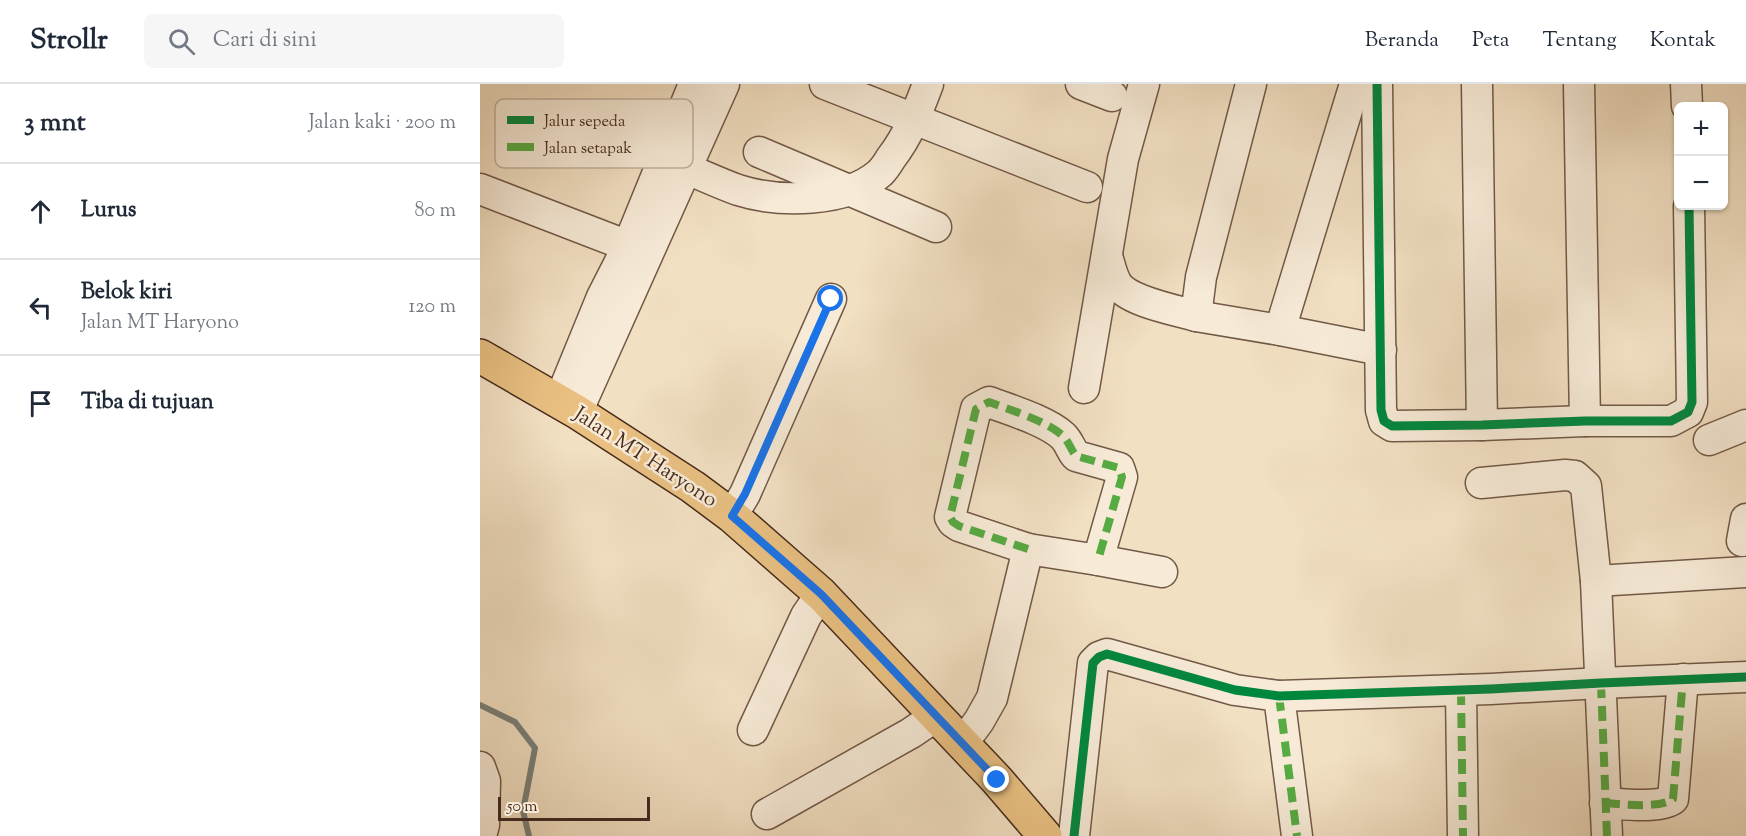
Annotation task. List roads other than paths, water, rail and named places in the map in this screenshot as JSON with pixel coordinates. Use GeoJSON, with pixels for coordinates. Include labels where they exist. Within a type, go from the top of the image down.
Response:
{"type":"FeatureCollection","features":[{"type":"Feature","properties":{"kind":"main road","name":"Jalan MT Haryono"},"geometry":{"type":"LineString","coordinates":[[480,356],[568,407],[693,487],[732,516],[821,594],[997,780],[1045,836]]}},
{"type":"Feature","properties":{"kind":"street"},"geometry":{"type":"LineString","coordinates":[[688,99],[694,84]]}},
{"type":"Feature","properties":{"kind":"street"},"geometry":{"type":"LineString","coordinates":[[693,155],[724,84]]}},
{"type":"Feature","properties":{"kind":"street"},"geometry":{"type":"LineString","coordinates":[[825,84],[1087,187]]}},
{"type":"Feature","properties":{"kind":"street"},"geometry":{"type":"LineString","coordinates":[[568,407],[687,169],[739,190],[778,198],[812,198],[851,191],[880,173],[901,146],[915,119],[928,84]]}},
{"type":"Feature","properties":{"kind":"street"},"geometry":{"type":"LineString","coordinates":[[1081,84],[1112,96]]}},
{"type":"Feature","properties":{"kind":"street"},"geometry":{"type":"LineString","coordinates":[[1084,388],[1123,159],[1144,84]]}},
{"type":"Feature","properties":{"kind":"street"},"geometry":{"type":"LineString","coordinates":[[1196,316],[1201,277],[1251,84]]}},
{"type":"Feature","properties":{"kind":"street"},"geometry":{"type":"LineString","coordinates":[[1280,330],[1355,84]]}},
{"type":"Feature","properties":{"kind":"street"},"geometry":{"type":"LineString","coordinates":[[1377,84],[1381,410],[1384,421],[1392,426],[1671,421],[1688,412],[1692,402],[1689,210]]}},
{"type":"Feature","properties":{"kind":"street"},"geometry":{"type":"LineString","coordinates":[[1477,84],[1482,425]]}},
{"type":"Feature","properties":{"kind":"street"},"geometry":{"type":"LineString","coordinates":[[1579,84],[1585,421]]}},
{"type":"Feature","properties":{"kind":"street"},"geometry":{"type":"LineString","coordinates":[[1686,84],[1687,102]]}},
{"type":"Feature","properties":{"kind":"street"},"geometry":{"type":"LineString","coordinates":[[759,152],[936,227]]}},
{"type":"Feature","properties":{"kind":"street"},"geometry":{"type":"LineString","coordinates":[[568,407],[602,297],[627,246],[659,168]]}},
{"type":"Feature","properties":{"kind":"street"},"geometry":{"type":"LineString","coordinates":[[480,189],[627,246]]}},
{"type":"Feature","properties":{"kind":"street"},"geometry":{"type":"LineString","coordinates":[[1107,256],[1116,282],[1122,290],[1136,298],[1196,316],[1381,350]]}},
{"type":"Feature","properties":{"kind":"street"},"geometry":{"type":"LineString","coordinates":[[732,516],[745,494],[831,299]]}},
{"type":"Feature","properties":{"kind":"street"},"geometry":{"type":"LineString","coordinates":[[1098,560],[1122,477],[1119,468],[1076,456],[1059,433],[1030,417],[989,402],[976,409],[950,517],[959,526],[1028,549],[1162,572]]}},
{"type":"Feature","properties":{"kind":"street"},"geometry":{"type":"LineString","coordinates":[[1709,441],[1746,425]]}},
{"type":"Feature","properties":{"kind":"street"},"geometry":{"type":"LineString","coordinates":[[1481,483],[1564,475],[1575,476],[1586,486],[1596,581],[1606,836]]}},
{"type":"Feature","properties":{"kind":"street"},"geometry":{"type":"LineString","coordinates":[[962,744],[992,698],[1028,549]]}},
{"type":"Feature","properties":{"kind":"street"},"geometry":{"type":"LineString","coordinates":[[1596,581],[1746,572]]}},
{"type":"Feature","properties":{"kind":"street"},"geometry":{"type":"LineString","coordinates":[[753,730],[806,616],[821,594]]}},
{"type":"Feature","properties":{"kind":"street"},"geometry":{"type":"LineString","coordinates":[[1074,836],[1093,663],[1099,657],[1107,654],[1235,690],[1279,696],[1746,677]]}},
{"type":"Feature","properties":{"kind":"street"},"geometry":{"type":"LineString","coordinates":[[1605,803],[1652,804],[1669,802],[1673,799],[1683,680]]}},
{"type":"Feature","properties":{"kind":"street"},"geometry":{"type":"LineString","coordinates":[[1461,690],[1463,836]]}},
{"type":"Feature","properties":{"kind":"street"},"geometry":{"type":"LineString","coordinates":[[1279,696],[1297,836]]}},
{"type":"Feature","properties":{"kind":"street"},"geometry":{"type":"LineString","coordinates":[[767,814],[911,733],[936,716]]}},
{"type":"Feature","properties":{"kind":"street"},"geometry":{"type":"LineString","coordinates":[[480,767],[485,781],[484,825],[481,836]]}},
{"type":"Feature","properties":{"kind":"waterway"},"geometry":{"type":"LineString","coordinates":[[480,705],[515,722],[535,748],[523,811],[529,836]]}}]}
